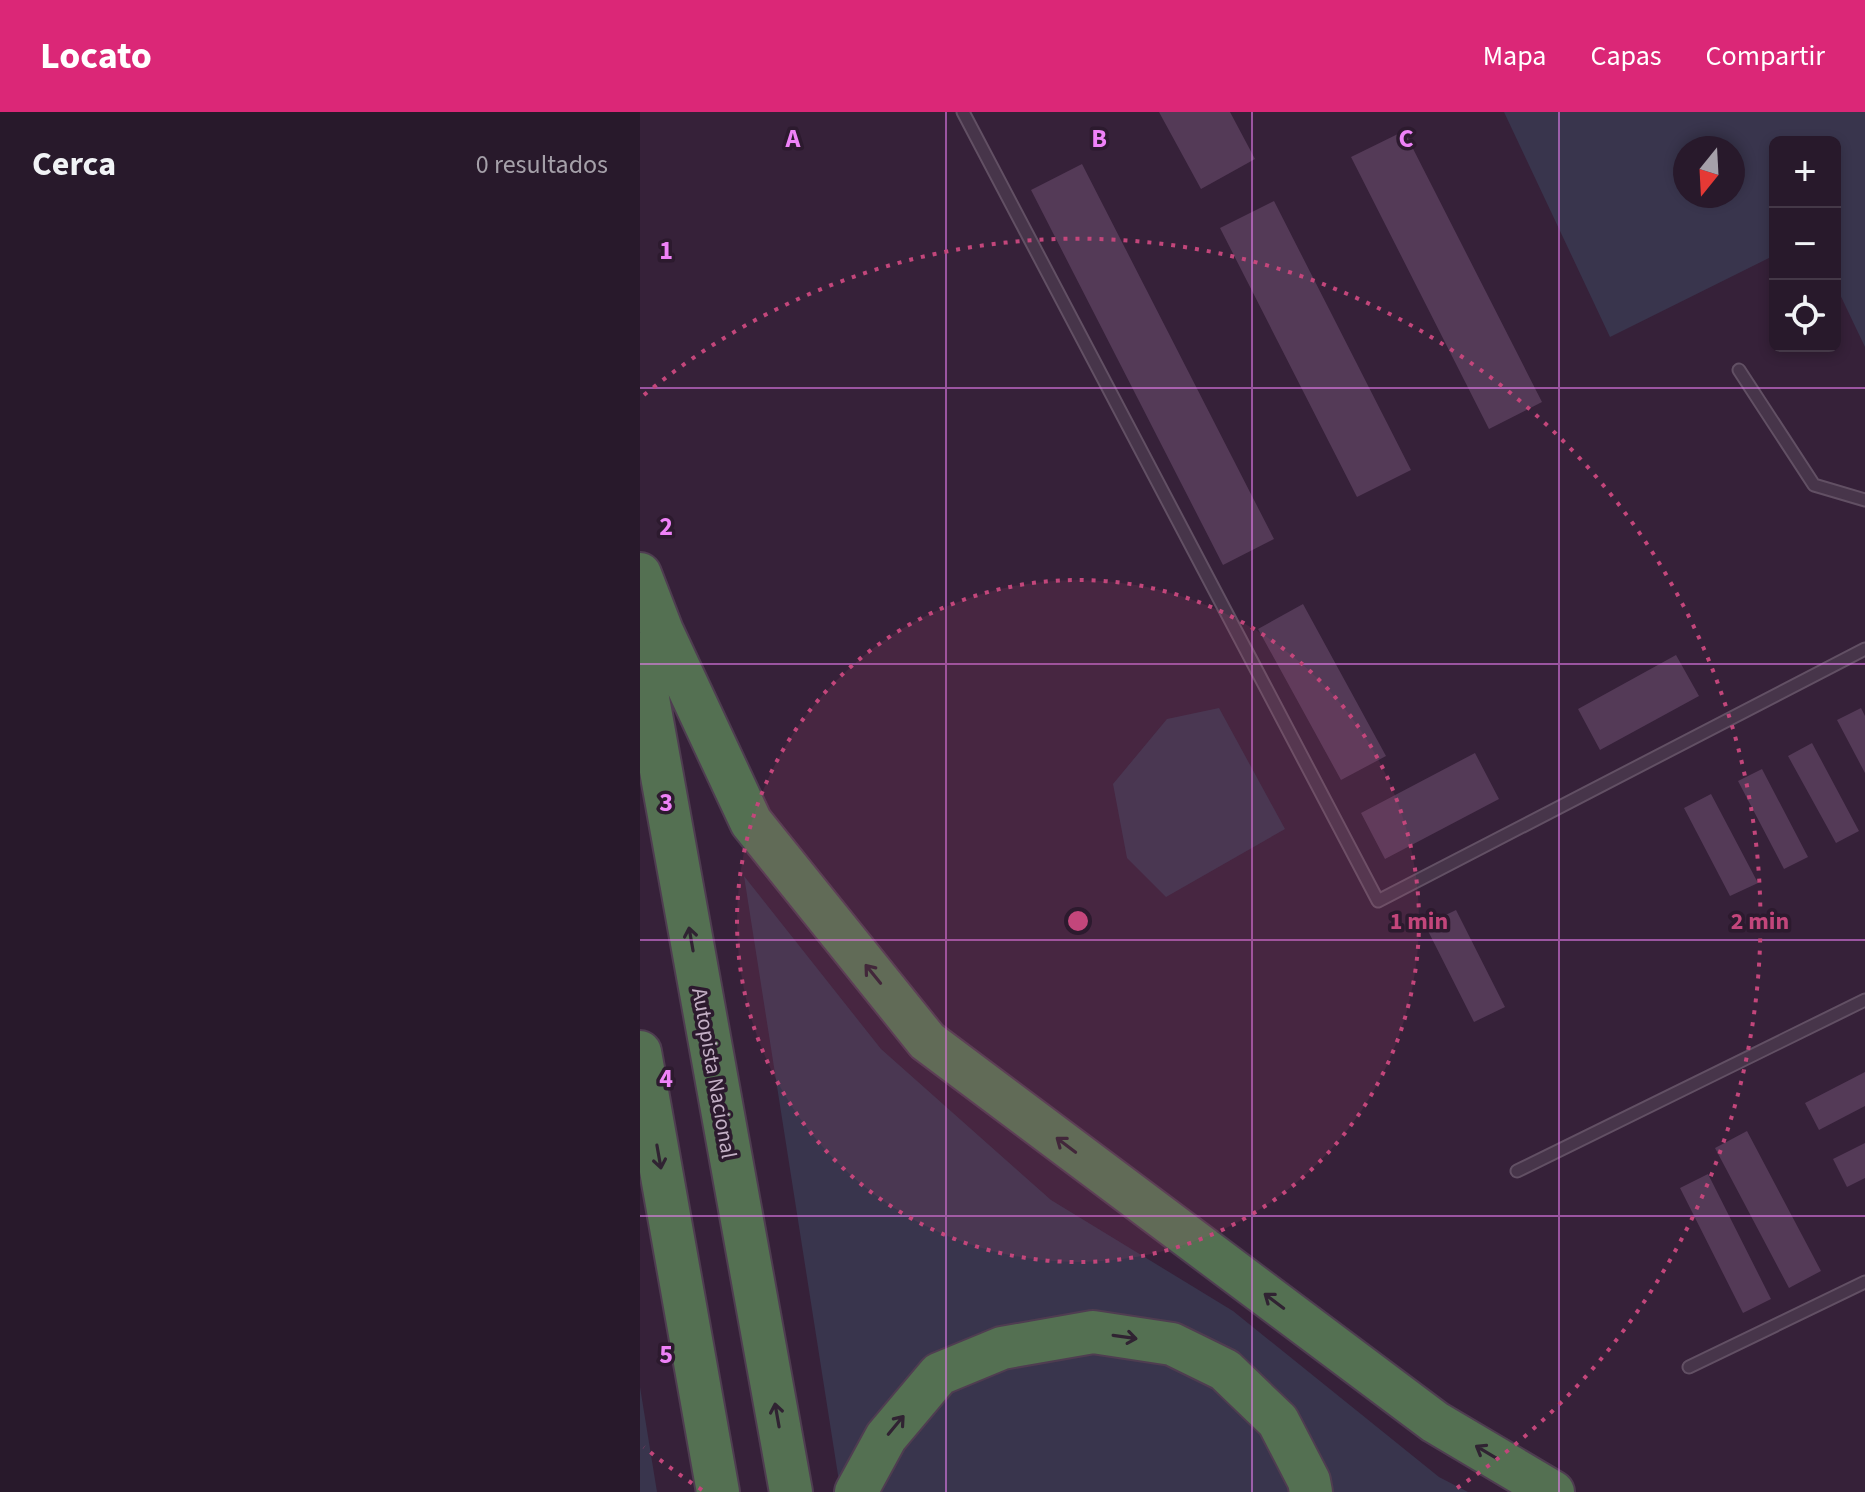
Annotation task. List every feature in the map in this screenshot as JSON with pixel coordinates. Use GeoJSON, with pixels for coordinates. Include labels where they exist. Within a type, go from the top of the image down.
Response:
{"type":"FeatureCollection","features":[{"type":"Feature","properties":{"kind":"highway"},"geometry":{"type":"LineString","coordinates":[[640,574],[662,631],[751,822],[927,1041],[1435,1422],[1553,1492]]}},
{"type":"Feature","properties":{"kind":"highway","name":"Autopista Nacional"},"geometry":{"type":"LineString","coordinates":[[640,654],[791,1492]]}},
{"type":"Feature","properties":{"kind":"highway"},"geometry":{"type":"LineString","coordinates":[[640,1052],[718,1492]]}},
{"type":"Feature","properties":{"kind":"highway"},"geometry":{"type":"LineString","coordinates":[[856,1492],[886,1437],[939,1374],[1002,1348],[1093,1332],[1172,1344],[1225,1370],[1278,1421],[1309,1481],[1311,1492]]}},
{"type":"Feature","properties":{"kind":"lane"},"geometry":{"type":"LineString","coordinates":[[963,112],[1378,901],[1865,649]]}},
{"type":"Feature","properties":{"kind":"lane"},"geometry":{"type":"LineString","coordinates":[[1739,370],[1814,485],[1865,500]]}},
{"type":"Feature","properties":{"kind":"lane"},"geometry":{"type":"LineString","coordinates":[[1517,1171],[1865,1000]]}},
{"type":"Feature","properties":{"kind":"lane"},"geometry":{"type":"LineString","coordinates":[[1689,1367],[1865,1282]]}},
{"type":"Feature","properties":{"kind":"shaded area"},"geometry":{"type":"Polygon","coordinates":[[[1504,112],[1865,112],[1865,347],[1841,297],[1841,136],[1769,136],[1769,258],[1610,337],[1504,112]]]}},
{"type":"Feature","properties":{"kind":"shaded area"},"geometry":{"type":"Polygon","coordinates":[[[1219,708],[1285,829],[1166,897],[1127,858],[1113,784],[1167,719],[1219,708]]]}},
{"type":"Feature","properties":{"kind":"shaded area"},"geometry":{"type":"Polygon","coordinates":[[[744,876],[881,1049],[1051,1200],[1233,1311],[1439,1477],[1468,1492],[843,1492],[744,876]]]}},
{"type":"Feature","properties":{"kind":"shaded area"},"geometry":{"type":"Polygon","coordinates":[[[640,1387],[657,1492],[640,1492],[640,1387]]]}},
{"type":"Feature","properties":{"kind":"building"},"geometry":{"type":"Polygon","coordinates":[[[1159,112],[1230,112],[1255,159],[1201,189],[1159,112]]]}},
{"type":"Feature","properties":{"kind":"building"},"geometry":{"type":"Polygon","coordinates":[[[1404,131],[1542,402],[1489,429],[1351,157],[1404,131]]]}},
{"type":"Feature","properties":{"kind":"building"},"geometry":{"type":"Polygon","coordinates":[[[1082,164],[1274,539],[1223,565],[1031,190],[1082,164]]]}},
{"type":"Feature","properties":{"kind":"building"},"geometry":{"type":"Polygon","coordinates":[[[1274,201],[1411,470],[1357,497],[1220,228],[1274,201]]]}},
{"type":"Feature","properties":{"kind":"building"},"geometry":{"type":"Polygon","coordinates":[[[1303,604],[1386,756],[1341,780],[1258,629],[1303,604]]]}},
{"type":"Feature","properties":{"kind":"building"},"geometry":{"type":"Polygon","coordinates":[[[1676,655],[1699,696],[1600,750],[1578,709],[1676,655]]]}},
{"type":"Feature","properties":{"kind":"building"},"geometry":{"type":"Polygon","coordinates":[[[1861,708],[1865,716],[1865,773],[1837,720],[1861,708]]]}},
{"type":"Feature","properties":{"kind":"building"},"geometry":{"type":"Polygon","coordinates":[[[1812,743],[1859,831],[1836,843],[1788,756],[1812,743]]]}},
{"type":"Feature","properties":{"kind":"building"},"geometry":{"type":"Polygon","coordinates":[[[1475,753],[1499,799],[1385,859],[1361,813],[1475,753]]]}},
{"type":"Feature","properties":{"kind":"building"},"geometry":{"type":"Polygon","coordinates":[[[1762,769],[1808,857],[1784,869],[1738,781],[1762,769]]]}},
{"type":"Feature","properties":{"kind":"building"},"geometry":{"type":"Polygon","coordinates":[[[1711,794],[1758,883],[1730,896],[1684,808],[1711,794]]]}},
{"type":"Feature","properties":{"kind":"building"},"geometry":{"type":"Polygon","coordinates":[[[1456,910],[1505,1007],[1474,1022],[1425,925],[1456,910]]]}},
{"type":"Feature","properties":{"kind":"building"},"geometry":{"type":"Polygon","coordinates":[[[1865,1072],[1865,1106],[1819,1130],[1805,1103],[1865,1072]]]}},
{"type":"Feature","properties":{"kind":"building"},"geometry":{"type":"Polygon","coordinates":[[[1747,1131],[1821,1271],[1789,1288],[1715,1148],[1747,1131]]]}},
{"type":"Feature","properties":{"kind":"building"},"geometry":{"type":"Polygon","coordinates":[[[1865,1143],[1865,1178],[1847,1187],[1833,1159],[1865,1143]]]}},
{"type":"Feature","properties":{"kind":"building"},"geometry":{"type":"Polygon","coordinates":[[[1708,1174],[1771,1299],[1743,1313],[1680,1188],[1708,1174]]]}}]}
